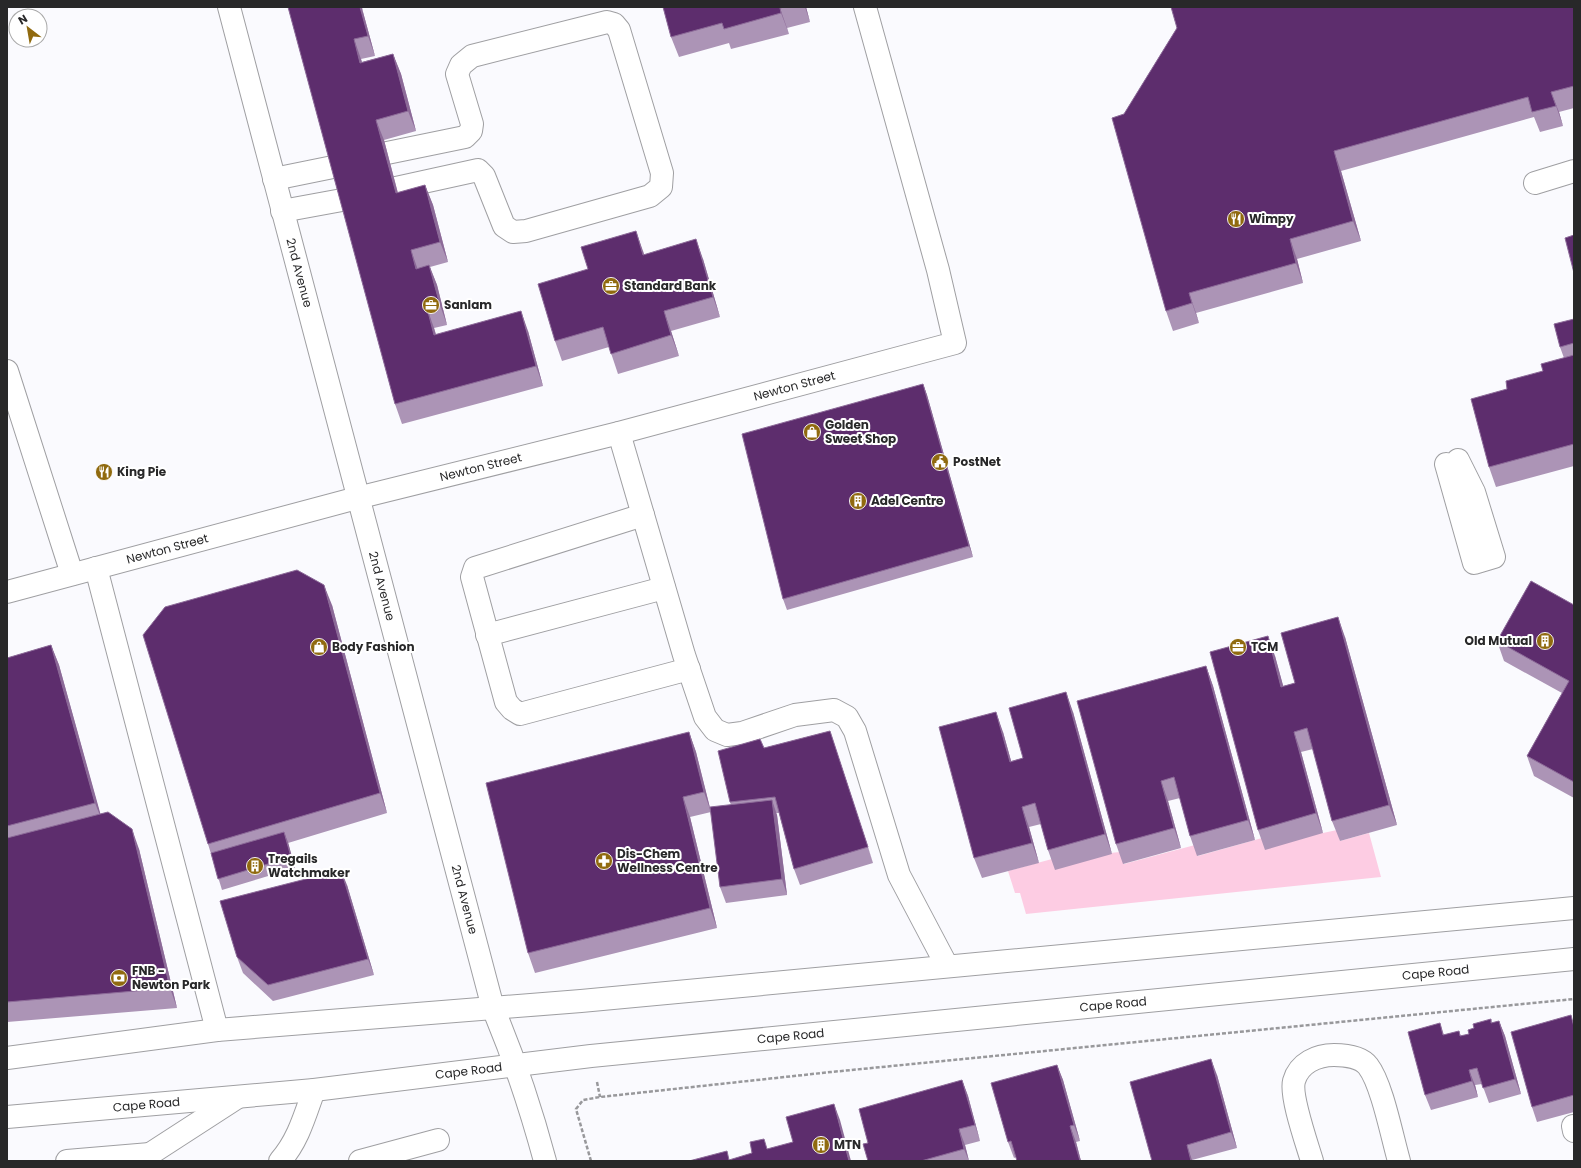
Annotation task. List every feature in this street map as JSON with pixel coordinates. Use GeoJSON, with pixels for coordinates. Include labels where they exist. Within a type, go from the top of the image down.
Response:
{"type":"FeatureCollection","features":[{"type":"Feature","properties":{"kind":"main road","name":"2nd Avenue"},"geometry":{"type":"LineString","coordinates":[[229,7],[357,498],[493,1008],[536,1126],[545,1161]]}},
{"type":"Feature","properties":{"kind":"main road","name":"Newton Street"},"geometry":{"type":"LineString","coordinates":[[7,592],[357,498],[619,433],[955,343],[938,270],[865,7]]}},
{"type":"Feature","properties":{"kind":"main road"},"geometry":{"type":"LineString","coordinates":[[387,153],[465,137],[470,131],[472,124],[457,74],[461,65],[472,56],[607,22],[614,24],[619,30],[662,173],[661,187],[650,196],[526,231],[513,232],[504,226],[484,176],[478,170],[396,188]]}},
{"type":"Feature","properties":{"kind":"main road"},"geometry":{"type":"LineString","coordinates":[[274,179],[333,167]]}},
{"type":"Feature","properties":{"kind":"main road"},"geometry":{"type":"LineString","coordinates":[[1535,182],[1574,171]]}},
{"type":"Feature","properties":{"kind":"main road"},"geometry":{"type":"LineString","coordinates":[[282,212],[342,200]]}},
{"type":"Feature","properties":{"kind":"main road"},"geometry":{"type":"LineString","coordinates":[[7,371],[72,574]]}},
{"type":"Feature","properties":{"kind":"main road"},"geometry":{"type":"LineString","coordinates":[[619,433],[664,588],[705,717],[715,730],[727,735],[742,733],[796,715],[834,710],[847,717],[855,731],[899,875],[947,966]]}},
{"type":"Feature","properties":{"kind":"main road"},"geometry":{"type":"LineString","coordinates":[[643,514],[475,568],[472,577],[506,702],[512,709],[520,714],[689,669]]}},
{"type":"Feature","properties":{"kind":"main road"},"geometry":{"type":"LineString","coordinates":[[96,568],[217,1030]]}},
{"type":"Feature","properties":{"kind":"main road"},"geometry":{"type":"LineString","coordinates":[[487,635],[664,588]]}},
{"type":"Feature","properties":{"kind":"main road"},"geometry":{"type":"LineString","coordinates":[[7,1058],[217,1030],[493,1008],[1574,908]]}},
{"type":"Feature","properties":{"kind":"main road","name":"Cape Road"},"geometry":{"type":"LineString","coordinates":[[7,1117],[314,1090],[599,1055],[1574,959]]}},
{"type":"Feature","properties":{"kind":"main road"},"geometry":{"type":"LineString","coordinates":[[1312,1161],[1297,1111],[1294,1082],[1299,1071],[1309,1061],[1326,1055],[1348,1055],[1367,1064],[1376,1077],[1399,1161]]}},
{"type":"Feature","properties":{"kind":"main road"},"geometry":{"type":"LineString","coordinates":[[280,1161],[287,1153],[301,1128],[314,1090]]}},
{"type":"Feature","properties":{"kind":"main road"},"geometry":{"type":"LineString","coordinates":[[67,1161],[147,1158],[238,1097]]}},
{"type":"Feature","properties":{"kind":"main road"},"geometry":{"type":"LineString","coordinates":[[360,1161],[438,1140]]}},
{"type":"Feature","properties":{"kind":"path"},"geometry":{"type":"LineString","coordinates":[[590,1161],[576,1110],[583,1100],[594,1098],[839,1072],[1574,999]]}},
{"type":"Feature","properties":{"kind":"shaded area"},"geometry":{"type":"Polygon","coordinates":[[[1337,830],[1340,841],[1369,833],[1381,877],[1026,914],[1020,893],[1015,893],[1008,871],[1052,859],[1120,852],[1124,864],[1195,845],[1198,856],[1262,838],[1323,833],[1337,830]]]}},
{"type":"Feature","properties":{"kind":"building"},"geometry":{"type":"Polygon","coordinates":[[[288,7],[360,7],[368,36],[354,39],[360,63],[393,54],[408,111],[376,120],[396,193],[425,185],[440,242],[411,250],[416,269],[429,265],[440,305],[427,308],[434,335],[521,311],[536,366],[395,404],[288,7]]]}},
{"type":"Feature","properties":{"kind":"building"},"geometry":{"type":"Polygon","coordinates":[[[663,7],[785,7],[780,8],[781,13],[724,29],[722,23],[671,37],[663,7]]]}},
{"type":"Feature","properties":{"kind":"building"},"geometry":{"type":"Polygon","coordinates":[[[1171,7],[1574,7],[1574,86],[1551,92],[1556,106],[1532,112],[1528,97],[1334,151],[1353,221],[1290,239],[1296,263],[1189,293],[1192,303],[1166,311],[1112,118],[1124,114],[1177,28],[1171,7]]]}},
{"type":"Feature","properties":{"kind":"building"},"geometry":{"type":"Polygon","coordinates":[[[636,231],[643,255],[696,239],[713,297],[664,311],[671,335],[611,354],[603,327],[555,341],[538,284],[588,269],[581,247],[636,231]]]}},
{"type":"Feature","properties":{"kind":"building"},"geometry":{"type":"Polygon","coordinates":[[[1574,235],[1574,273],[1565,238],[1574,235]]]}},
{"type":"Feature","properties":{"kind":"building"},"geometry":{"type":"Polygon","coordinates":[[[1574,319],[1574,343],[1560,347],[1554,324],[1574,319]]]}},
{"type":"Feature","properties":{"kind":"building"},"geometry":{"type":"Polygon","coordinates":[[[1574,355],[1574,444],[1489,467],[1471,399],[1507,389],[1506,381],[1543,371],[1541,364],[1574,355]]]}},
{"type":"Feature","properties":{"kind":"building","name":"Adel Centre"},"geometry":{"type":"Polygon","coordinates":[[[923,384],[969,546],[783,599],[742,434],[923,384]]]}},
{"type":"Feature","properties":{"kind":"building"},"geometry":{"type":"Polygon","coordinates":[[[297,570],[324,585],[380,793],[208,844],[143,635],[165,607],[297,570]]]}},
{"type":"Feature","properties":{"kind":"building"},"geometry":{"type":"Polygon","coordinates":[[[1531,581],[1574,605],[1574,782],[1527,756],[1569,681],[1497,641],[1531,581]]]}},
{"type":"Feature","properties":{"kind":"building"},"geometry":{"type":"Polygon","coordinates":[[[1338,617],[1389,805],[1332,821],[1307,728],[1294,732],[1316,813],[1258,830],[1210,652],[1268,636],[1281,687],[1295,683],[1281,633],[1338,617]]]}},
{"type":"Feature","properties":{"kind":"building"},"geometry":{"type":"Polygon","coordinates":[[[51,645],[95,803],[7,826],[7,658],[51,645]]]}},
{"type":"Feature","properties":{"kind":"building"},"geometry":{"type":"Polygon","coordinates":[[[1206,666],[1248,820],[1190,836],[1174,777],[1161,781],[1174,828],[1116,844],[1077,701],[1206,666]]]}},
{"type":"Feature","properties":{"kind":"building"},"geometry":{"type":"Polygon","coordinates":[[[1066,692],[1105,834],[1048,850],[1035,803],[1022,807],[1032,843],[974,858],[939,727],[996,712],[1010,762],[1023,758],[1009,708],[1066,692]]]}},
{"type":"Feature","properties":{"kind":"building"},"geometry":{"type":"Polygon","coordinates":[[[830,731],[868,847],[794,869],[775,797],[730,802],[718,751],[760,739],[764,748],[830,731]]]}},
{"type":"Feature","properties":{"kind":"building","name":"Dis-Chem Wellness Centre"},"geometry":{"type":"Polygon","coordinates":[[[689,732],[704,792],[683,797],[710,908],[528,953],[486,783],[689,732]]]}},
{"type":"Feature","properties":{"kind":"building"},"geometry":{"type":"Polygon","coordinates":[[[772,800],[782,879],[720,887],[710,807],[772,800]]]}},
{"type":"Feature","properties":{"kind":"building"},"geometry":{"type":"Polygon","coordinates":[[[108,812],[132,829],[170,988],[7,1002],[7,838],[108,812]]]}},
{"type":"Feature","properties":{"kind":"building"},"geometry":{"type":"Polygon","coordinates":[[[284,832],[291,857],[218,879],[211,853],[284,832]]]}},
{"type":"Feature","properties":{"kind":"building"},"geometry":{"type":"Polygon","coordinates":[[[341,870],[368,959],[268,985],[237,957],[220,901],[341,870]]]}},
{"type":"Feature","properties":{"kind":"building"},"geometry":{"type":"Polygon","coordinates":[[[1571,1015],[1574,1027],[1574,1095],[1532,1107],[1511,1032],[1571,1015]]]}},
{"type":"Feature","properties":{"kind":"building"},"geometry":{"type":"Polygon","coordinates":[[[1491,1019],[1491,1023],[1499,1021],[1515,1079],[1483,1088],[1477,1068],[1469,1070],[1472,1081],[1425,1095],[1408,1032],[1440,1023],[1443,1035],[1459,1031],[1460,1036],[1469,1034],[1468,1030],[1474,1028],[1473,1024],[1491,1019]]]}},
{"type":"Feature","properties":{"kind":"building"},"geometry":{"type":"Polygon","coordinates":[[[1211,1059],[1231,1132],[1187,1145],[1191,1161],[1152,1161],[1130,1082],[1211,1059]]]}},
{"type":"Feature","properties":{"kind":"building"},"geometry":{"type":"Polygon","coordinates":[[[1057,1065],[1074,1125],[1070,1126],[1080,1161],[1017,1161],[1011,1141],[1008,1142],[991,1083],[1057,1065]]]}},
{"type":"Feature","properties":{"kind":"building"},"geometry":{"type":"Polygon","coordinates":[[[962,1080],[975,1125],[959,1129],[964,1149],[921,1161],[868,1161],[863,1144],[868,1143],[859,1109],[962,1080]]]}},
{"type":"Feature","properties":{"kind":"building"},"geometry":{"type":"Polygon","coordinates":[[[834,1104],[849,1161],[689,1161],[727,1151],[729,1160],[752,1153],[750,1142],[764,1139],[767,1149],[793,1142],[786,1117],[834,1104]]]}},
{"type":"Feature","properties":{"kind":"place","name":"Wimpy"},"geometry":{"type":"Point","coordinates":[1236,219]}},
{"type":"Feature","properties":{"kind":"place","name":"Standard Bank"},"geometry":{"type":"Point","coordinates":[611,286]}},
{"type":"Feature","properties":{"kind":"place","name":"Sanlam"},"geometry":{"type":"Point","coordinates":[431,305]}},
{"type":"Feature","properties":{"kind":"place","name":"Golden Sweet Shop"},"geometry":{"type":"Point","coordinates":[812,432]}},
{"type":"Feature","properties":{"kind":"place","name":"PostNet"},"geometry":{"type":"Point","coordinates":[940,462]}},
{"type":"Feature","properties":{"kind":"place","name":"King Pie"},"geometry":{"type":"Point","coordinates":[104,472]}},
{"type":"Feature","properties":{"kind":"place","name":"Adel Centre"},"geometry":{"type":"Point","coordinates":[858,501]}},
{"type":"Feature","properties":{"kind":"place","name":"Old Mutual"},"geometry":{"type":"Point","coordinates":[1545,641]}},
{"type":"Feature","properties":{"kind":"place","name":"Body Fashion"},"geometry":{"type":"Point","coordinates":[319,647]}},
{"type":"Feature","properties":{"kind":"place","name":"TCM"},"geometry":{"type":"Point","coordinates":[1238,647]}},
{"type":"Feature","properties":{"kind":"place","name":"Dis-Chem Wellness Centre"},"geometry":{"type":"Point","coordinates":[604,861]}},
{"type":"Feature","properties":{"kind":"place","name":"Tregails Watchmaker"},"geometry":{"type":"Point","coordinates":[255,866]}},
{"type":"Feature","properties":{"kind":"place","name":"FNB - Newton Park"},"geometry":{"type":"Point","coordinates":[119,978]}},
{"type":"Feature","properties":{"kind":"place","name":"MTN"},"geometry":{"type":"Point","coordinates":[821,1145]}}]}
